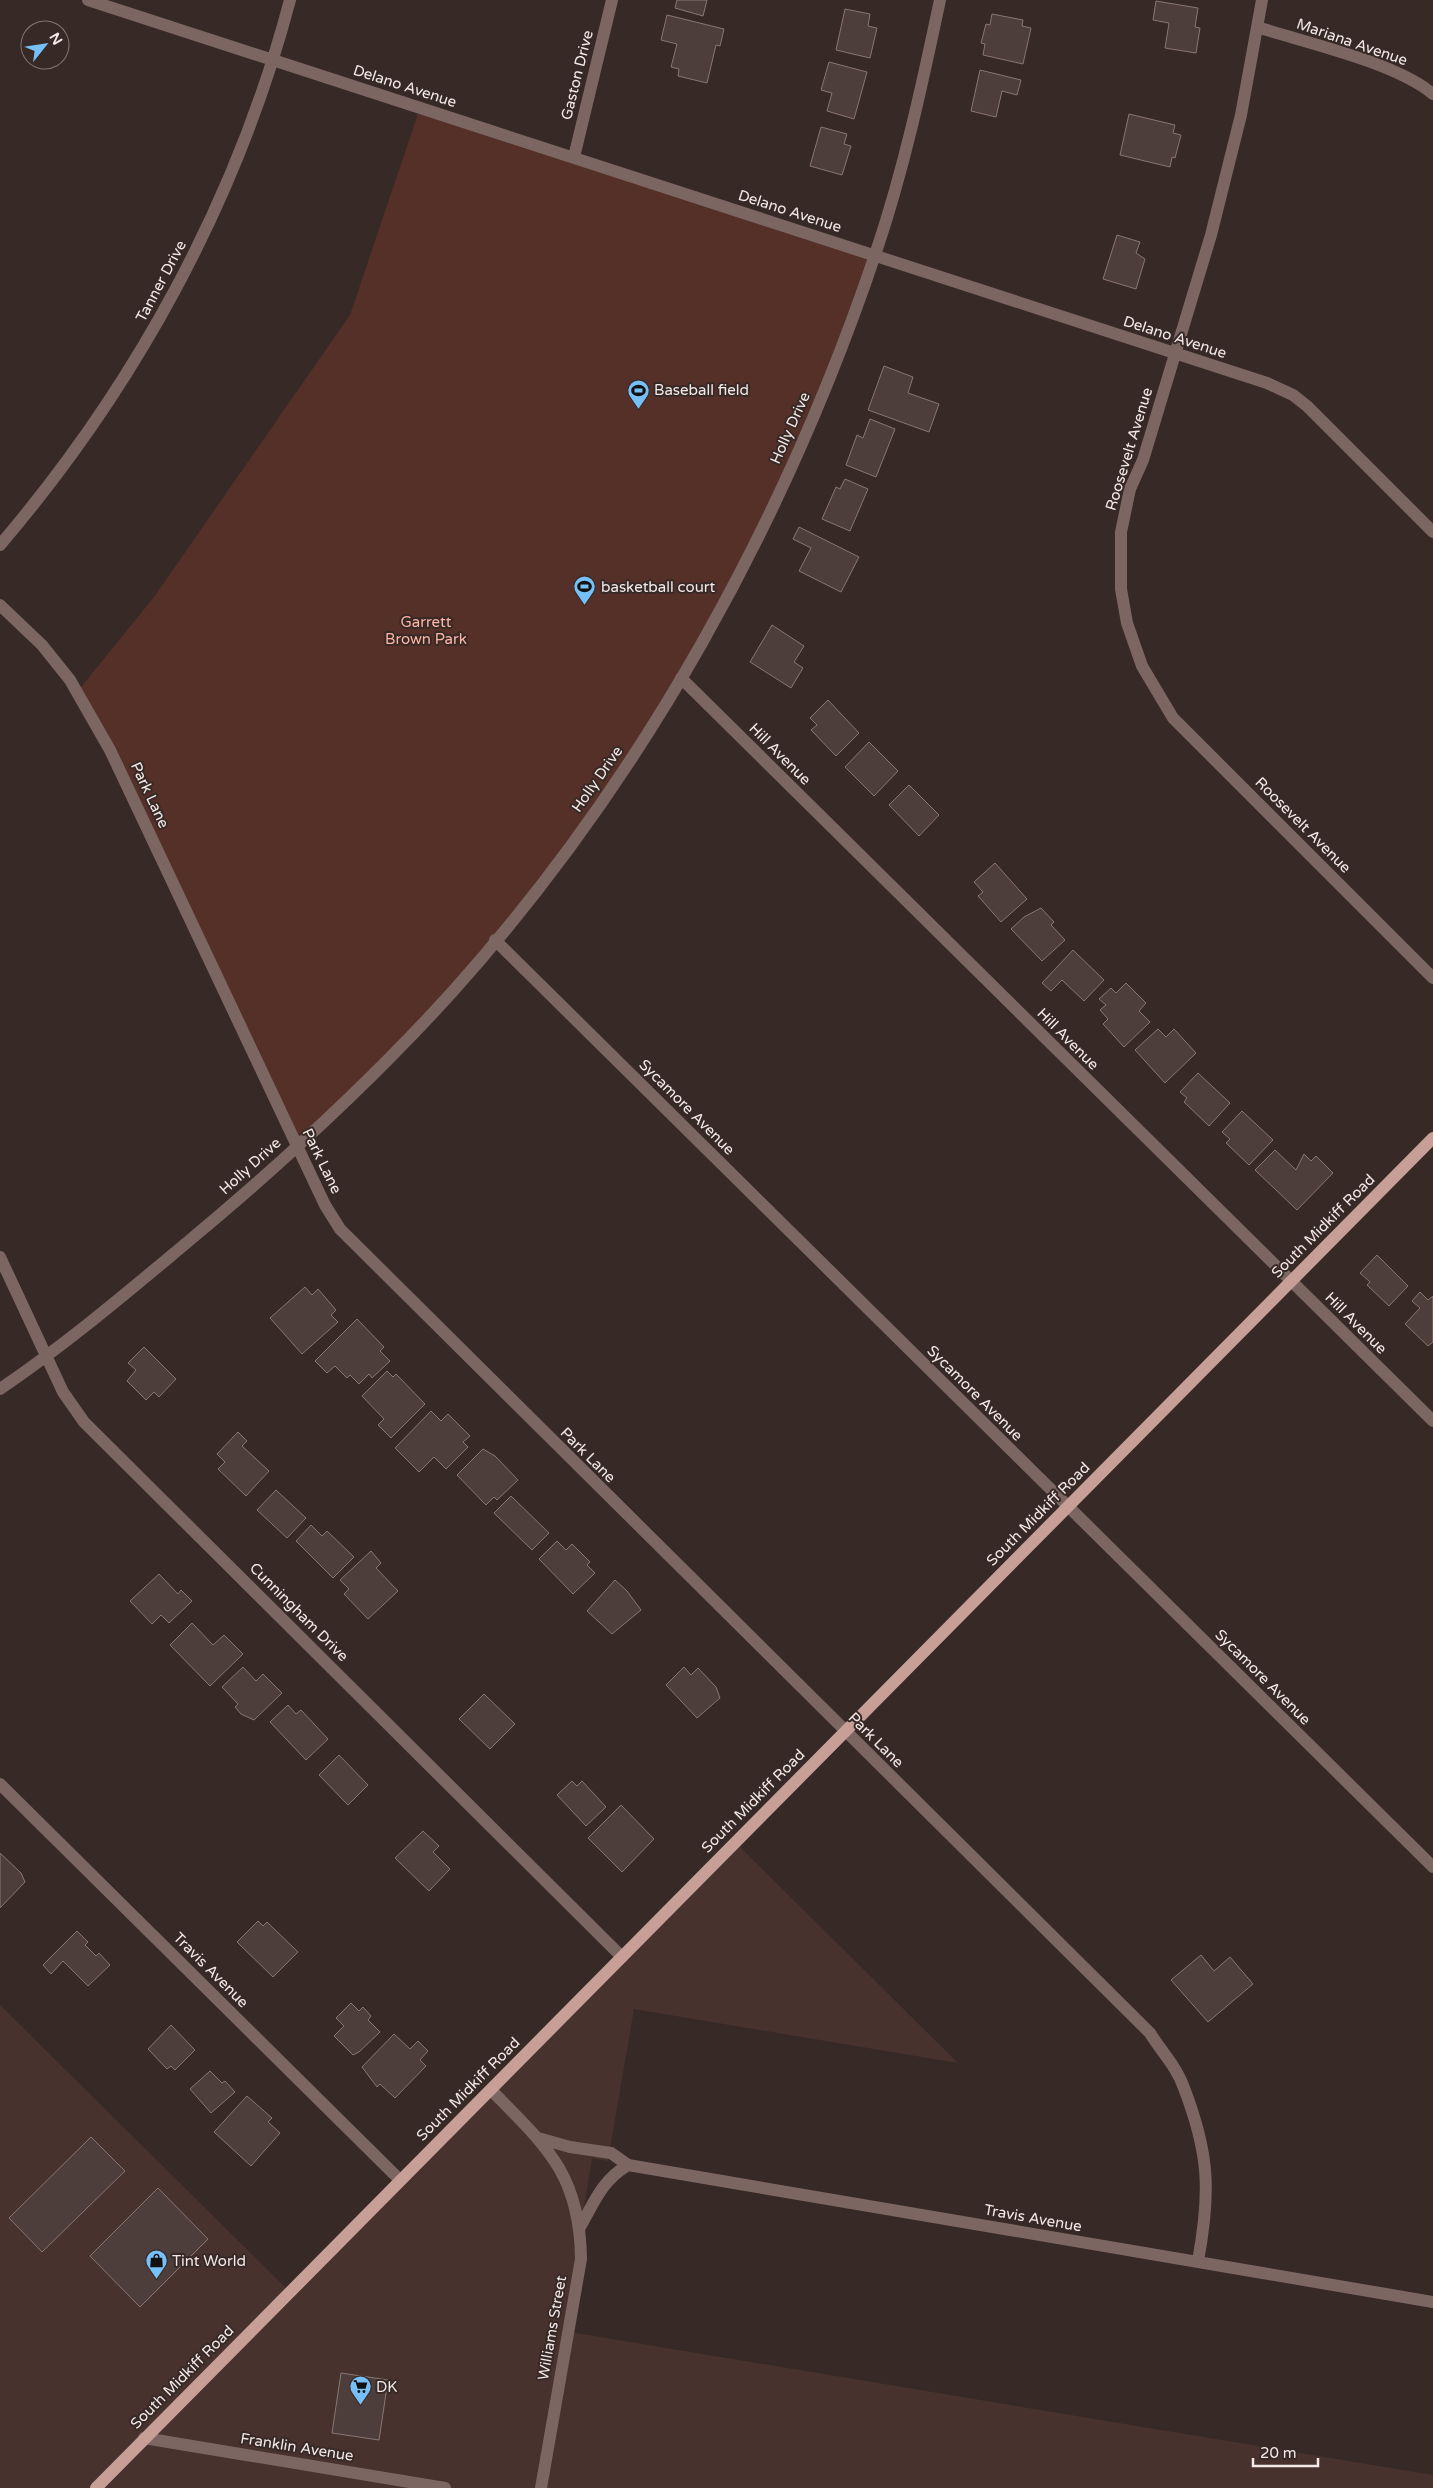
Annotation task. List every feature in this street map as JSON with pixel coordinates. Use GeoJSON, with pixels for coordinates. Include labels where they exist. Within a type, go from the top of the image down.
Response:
{"type":"FeatureCollection","features":[{"type":"Feature","properties":{"kind":"main road","name":"South Midkiff Road"},"geometry":{"type":"LineString","coordinates":[[96,2488],[844,1732],[1069,1508],[1433,1138]]}},
{"type":"Feature","properties":{"kind":"street","name":"Delano Avenue"},"geometry":{"type":"LineString","coordinates":[[88,0],[1267,383],[1293,395],[1319,418],[1433,532]]}},
{"type":"Feature","properties":{"kind":"street","name":"Tanner Drive"},"geometry":{"type":"LineString","coordinates":[[0,545],[26,517],[99,418],[163,313],[219,202],[273,61],[290,0]]}},
{"type":"Feature","properties":{"kind":"street","name":"Gaston Drive"},"geometry":{"type":"LineString","coordinates":[[574,157],[612,0]]}},
{"type":"Feature","properties":{"kind":"street","name":"Holly Drive"},"geometry":{"type":"LineString","coordinates":[[0,1389],[85,1328],[261,1182],[296,1146],[325,1122],[452,991],[574,840],[620,775],[681,678],[738,578],[788,473],[834,369],[875,256],[917,110],[940,0]]}},
{"type":"Feature","properties":{"kind":"street","name":"Roosevelt Avenue"},"geometry":{"type":"LineString","coordinates":[[1262,0],[1232,155],[1176,355],[1143,460],[1130,489],[1121,532],[1121,589],[1127,623],[1137,653],[1152,685],[1186,732],[1433,978]]}},
{"type":"Feature","properties":{"kind":"street","name":"Mariana Avenue"},"geometry":{"type":"LineString","coordinates":[[1257,27],[1372,63],[1406,76],[1433,94]]}},
{"type":"Feature","properties":{"kind":"street","name":"Park Lane"},"geometry":{"type":"LineString","coordinates":[[0,605],[42,645],[70,680],[110,750],[296,1146],[325,1205],[352,1243],[1150,2033],[1168,2058],[1190,2099],[1198,2124],[1204,2153],[1208,2191],[1198,2261]]}},
{"type":"Feature","properties":{"kind":"street","name":"Hill Avenue"},"geometry":{"type":"LineString","coordinates":[[681,678],[1433,1421]]}},
{"type":"Feature","properties":{"kind":"street","name":"Sycamore Avenue"},"geometry":{"type":"LineString","coordinates":[[495,940],[1433,1867]]}},
{"type":"Feature","properties":{"kind":"street","name":"Cunningham Drive"},"geometry":{"type":"LineString","coordinates":[[0,1257],[63,1392],[84,1422],[622,1957]]}},
{"type":"Feature","properties":{"kind":"street","name":"Travis Avenue"},"geometry":{"type":"LineString","coordinates":[[0,1784],[400,2180]]}},
{"type":"Feature","properties":{"kind":"street","name":"Travis Avenue"},"geometry":{"type":"LineString","coordinates":[[490,2090],[538,2138],[563,2175]]}},
{"type":"Feature","properties":{"kind":"street","name":"Travis Avenue"},"geometry":{"type":"LineString","coordinates":[[538,2138],[570,2147],[612,2153],[628,2165],[1433,2302]]}},
{"type":"Feature","properties":{"kind":"street"},"geometry":{"type":"LineString","coordinates":[[579,2229],[603,2185],[613,2175],[628,2165]]}},
{"type":"Feature","properties":{"kind":"street","name":"Williams Street"},"geometry":{"type":"LineString","coordinates":[[540,2488],[580,2259],[576,2208],[563,2175]]}},
{"type":"Feature","properties":{"kind":"street","name":"Franklin Avenue"},"geometry":{"type":"LineString","coordinates":[[144,2438],[444,2488]]}},
{"type":"Feature","properties":{"kind":"shaded area"},"geometry":{"type":"Polygon","coordinates":[[[733,1840],[958,2063],[634,2009],[608,2161],[592,2158],[564,2331],[1433,2475],[1433,2488],[0,2488],[0,2005],[288,2290],[733,1840]]]}},
{"type":"Feature","properties":{"kind":"green space","name":"Garrett Brown Park"},"geometry":{"type":"Polygon","coordinates":[[[419,111],[875,256],[788,473],[654,723],[487,952],[298,1146],[77,692],[154,597],[350,315],[419,111]]]}},
{"type":"Feature","properties":{"kind":"building"},"geometry":{"type":"Polygon","coordinates":[[[677,0],[707,0],[703,16],[675,8],[677,0]]]}},
{"type":"Feature","properties":{"kind":"building"},"geometry":{"type":"Polygon","coordinates":[[[1156,1],[1198,8],[1195,27],[1200,28],[1196,53],[1165,48],[1169,23],[1153,20],[1156,1]]]}},
{"type":"Feature","properties":{"kind":"building"},"geometry":{"type":"Polygon","coordinates":[[[845,9],[870,14],[868,26],[877,28],[870,58],[836,50],[845,9]]]}},
{"type":"Feature","properties":{"kind":"building"},"geometry":{"type":"Polygon","coordinates":[[[992,14],[1023,20],[1022,26],[1031,28],[1023,64],[983,55],[985,44],[981,43],[986,24],[990,25],[992,14]]]}},
{"type":"Feature","properties":{"kind":"building"},"geometry":{"type":"Polygon","coordinates":[[[667,15],[724,29],[720,46],[716,45],[707,83],[678,76],[679,69],[671,67],[677,44],[661,40],[667,15]]]}},
{"type":"Feature","properties":{"kind":"building"},"geometry":{"type":"Polygon","coordinates":[[[829,62],[867,72],[854,119],[827,111],[832,93],[821,90],[829,62]]]}},
{"type":"Feature","properties":{"kind":"building"},"geometry":{"type":"Polygon","coordinates":[[[980,70],[1021,80],[1017,95],[1002,91],[996,117],[971,111],[980,70]]]}},
{"type":"Feature","properties":{"kind":"building"},"geometry":{"type":"Polygon","coordinates":[[[1129,114],[1175,125],[1173,133],[1181,135],[1175,158],[1172,157],[1170,167],[1120,155],[1129,114]]]}},
{"type":"Feature","properties":{"kind":"building"},"geometry":{"type":"Polygon","coordinates":[[[821,127],[847,134],[844,144],[851,146],[842,175],[810,166],[821,127]]]}},
{"type":"Feature","properties":{"kind":"building"},"geometry":{"type":"Polygon","coordinates":[[[1117,235],[1140,242],[1136,253],[1145,259],[1136,289],[1103,279],[1117,235]]]}},
{"type":"Feature","properties":{"kind":"building"},"geometry":{"type":"Polygon","coordinates":[[[884,366],[913,377],[908,393],[939,404],[929,432],[868,410],[884,366]]]}},
{"type":"Feature","properties":{"kind":"building"},"geometry":{"type":"Polygon","coordinates":[[[870,419],[895,429],[876,477],[846,465],[857,435],[863,438],[870,419]]]}},
{"type":"Feature","properties":{"kind":"building"},"geometry":{"type":"Polygon","coordinates":[[[845,479],[868,489],[850,531],[822,519],[836,487],[840,489],[845,479]]]}},
{"type":"Feature","properties":{"kind":"building"},"geometry":{"type":"Polygon","coordinates":[[[799,527],[859,557],[841,592],[799,571],[811,548],[793,539],[799,527]]]}},
{"type":"Feature","properties":{"kind":"building"},"geometry":{"type":"Polygon","coordinates":[[[772,625],[804,646],[794,662],[803,668],[791,688],[750,662],[772,625]]]}},
{"type":"Feature","properties":{"kind":"building"},"geometry":{"type":"Polygon","coordinates":[[[828,700],[859,733],[836,756],[811,730],[817,725],[810,718],[828,700]]]}},
{"type":"Feature","properties":{"kind":"building"},"geometry":{"type":"Polygon","coordinates":[[[869,742],[898,771],[874,796],[845,767],[869,742]]]}},
{"type":"Feature","properties":{"kind":"building"},"geometry":{"type":"Polygon","coordinates":[[[909,785],[939,815],[919,836],[889,805],[909,785]]]}},
{"type":"Feature","properties":{"kind":"building"},"geometry":{"type":"Polygon","coordinates":[[[995,863],[1027,899],[1001,922],[978,896],[983,892],[974,882],[995,863]]]}},
{"type":"Feature","properties":{"kind":"building"},"geometry":{"type":"Polygon","coordinates":[[[1041,908],[1054,922],[1051,925],[1065,940],[1042,961],[1011,929],[1024,917],[1041,908]]]}},
{"type":"Feature","properties":{"kind":"building"},"geometry":{"type":"Polygon","coordinates":[[[1073,950],[1104,980],[1084,1001],[1062,980],[1051,991],[1042,983],[1073,950]]]}},
{"type":"Feature","properties":{"kind":"building"},"geometry":{"type":"Polygon","coordinates":[[[1126,983],[1146,1003],[1139,1011],[1150,1022],[1124,1047],[1103,1024],[1108,1019],[1100,1010],[1106,1005],[1099,999],[1111,988],[1116,993],[1126,983]]]}},
{"type":"Feature","properties":{"kind":"building"},"geometry":{"type":"Polygon","coordinates":[[[1158,1029],[1166,1037],[1174,1029],[1196,1053],[1165,1083],[1135,1050],[1158,1029]]]}},
{"type":"Feature","properties":{"kind":"building"},"geometry":{"type":"Polygon","coordinates":[[[1198,1073],[1230,1103],[1209,1126],[1184,1102],[1187,1098],[1180,1092],[1198,1073]]]}},
{"type":"Feature","properties":{"kind":"building"},"geometry":{"type":"Polygon","coordinates":[[[1242,1111],[1273,1140],[1249,1165],[1226,1143],[1230,1139],[1222,1132],[1242,1111]]]}},
{"type":"Feature","properties":{"kind":"building"},"geometry":{"type":"Polygon","coordinates":[[[1275,1150],[1296,1170],[1304,1154],[1311,1161],[1316,1156],[1333,1173],[1297,1210],[1255,1170],[1275,1150]]]}},
{"type":"Feature","properties":{"kind":"building"},"geometry":{"type":"Polygon","coordinates":[[[1377,1255],[1408,1286],[1389,1306],[1367,1285],[1370,1282],[1360,1273],[1377,1255]]]}},
{"type":"Feature","properties":{"kind":"building"},"geometry":{"type":"Polygon","coordinates":[[[305,1287],[312,1295],[318,1289],[336,1310],[331,1315],[338,1322],[302,1354],[270,1318],[305,1287]]]}},
{"type":"Feature","properties":{"kind":"building"},"geometry":{"type":"Polygon","coordinates":[[[1420,1292],[1428,1300],[1433,1296],[1433,1342],[1428,1346],[1405,1324],[1420,1308],[1412,1301],[1420,1292]]]}},
{"type":"Feature","properties":{"kind":"building"},"geometry":{"type":"Polygon","coordinates":[[[357,1319],[384,1347],[380,1351],[390,1361],[372,1378],[369,1374],[359,1384],[350,1375],[347,1378],[335,1366],[327,1373],[315,1361],[357,1319]]]}},
{"type":"Feature","properties":{"kind":"building"},"geometry":{"type":"Polygon","coordinates":[[[144,1347],[176,1379],[159,1397],[154,1392],[146,1400],[127,1381],[136,1370],[128,1363],[144,1347]]]}},
{"type":"Feature","properties":{"kind":"building"},"geometry":{"type":"Polygon","coordinates":[[[387,1371],[393,1377],[396,1374],[425,1404],[391,1438],[378,1425],[384,1419],[362,1396],[387,1371]]]}},
{"type":"Feature","properties":{"kind":"building"},"geometry":{"type":"Polygon","coordinates":[[[431,1411],[441,1421],[448,1414],[470,1436],[463,1442],[468,1447],[446,1469],[434,1457],[419,1472],[395,1448],[431,1411]]]}},
{"type":"Feature","properties":{"kind":"building"},"geometry":{"type":"Polygon","coordinates":[[[238,1432],[247,1441],[242,1446],[269,1471],[246,1496],[218,1469],[225,1462],[217,1454],[238,1432]]]}},
{"type":"Feature","properties":{"kind":"building"},"geometry":{"type":"Polygon","coordinates":[[[483,1449],[495,1456],[518,1480],[497,1500],[494,1497],[486,1505],[457,1475],[483,1449]]]}},
{"type":"Feature","properties":{"kind":"building"},"geometry":{"type":"Polygon","coordinates":[[[276,1490],[306,1518],[287,1538],[257,1510],[276,1490]]]}},
{"type":"Feature","properties":{"kind":"building"},"geometry":{"type":"Polygon","coordinates":[[[511,1496],[549,1533],[532,1550],[494,1513],[511,1496]]]}},
{"type":"Feature","properties":{"kind":"building"},"geometry":{"type":"Polygon","coordinates":[[[311,1525],[322,1536],[327,1531],[354,1557],[333,1578],[296,1541],[311,1525]]]}},
{"type":"Feature","properties":{"kind":"building"},"geometry":{"type":"Polygon","coordinates":[[[557,1541],[566,1550],[572,1544],[590,1562],[587,1565],[595,1573],[573,1594],[539,1559],[557,1541]]]}},
{"type":"Feature","properties":{"kind":"building"},"geometry":{"type":"Polygon","coordinates":[[[371,1551],[381,1563],[376,1568],[398,1591],[368,1619],[344,1594],[349,1589],[340,1580],[371,1551]]]}},
{"type":"Feature","properties":{"kind":"building"},"geometry":{"type":"Polygon","coordinates":[[[159,1574],[178,1594],[181,1590],[192,1601],[169,1623],[161,1615],[152,1624],[130,1601],[159,1574]]]}},
{"type":"Feature","properties":{"kind":"building"},"geometry":{"type":"Polygon","coordinates":[[[615,1580],[627,1591],[641,1610],[612,1634],[587,1611],[615,1580]]]}},
{"type":"Feature","properties":{"kind":"building"},"geometry":{"type":"Polygon","coordinates":[[[192,1623],[213,1645],[224,1635],[243,1654],[210,1686],[170,1645],[192,1623]]]}},
{"type":"Feature","properties":{"kind":"building"},"geometry":{"type":"Polygon","coordinates":[[[243,1667],[256,1681],[263,1674],[282,1693],[254,1720],[241,1714],[235,1707],[238,1704],[222,1687],[243,1667]]]}},
{"type":"Feature","properties":{"kind":"building"},"geometry":{"type":"Polygon","coordinates":[[[684,1667],[691,1675],[698,1668],[716,1687],[720,1698],[697,1718],[666,1685],[684,1667]]]}},
{"type":"Feature","properties":{"kind":"building"},"geometry":{"type":"Polygon","coordinates":[[[484,1694],[515,1724],[490,1749],[459,1719],[484,1694]]]}},
{"type":"Feature","properties":{"kind":"building"},"geometry":{"type":"Polygon","coordinates":[[[288,1705],[296,1714],[301,1710],[328,1739],[306,1760],[270,1722],[288,1705]]]}},
{"type":"Feature","properties":{"kind":"building"},"geometry":{"type":"Polygon","coordinates":[[[339,1755],[368,1785],[348,1805],[319,1775],[339,1755]]]}},
{"type":"Feature","properties":{"kind":"building"},"geometry":{"type":"Polygon","coordinates":[[[572,1781],[577,1786],[582,1781],[606,1807],[586,1826],[557,1795],[572,1781]]]}},
{"type":"Feature","properties":{"kind":"building"},"geometry":{"type":"Polygon","coordinates":[[[621,1805],[654,1839],[622,1872],[588,1838],[621,1805]]]}},
{"type":"Feature","properties":{"kind":"building"},"geometry":{"type":"Polygon","coordinates":[[[423,1831],[439,1846],[433,1852],[450,1869],[429,1891],[395,1858],[423,1831]]]}},
{"type":"Feature","properties":{"kind":"building"},"geometry":{"type":"Polygon","coordinates":[[[0,1853],[21,1873],[25,1882],[0,1908],[0,1853]]]}},
{"type":"Feature","properties":{"kind":"building"},"geometry":{"type":"Polygon","coordinates":[[[258,1921],[263,1926],[267,1922],[298,1952],[273,1977],[237,1942],[258,1921]]]}},
{"type":"Feature","properties":{"kind":"building"},"geometry":{"type":"Polygon","coordinates":[[[77,1931],[88,1942],[85,1945],[96,1956],[99,1953],[110,1965],[88,1986],[63,1961],[51,1974],[43,1965],[77,1931]]]}},
{"type":"Feature","properties":{"kind":"building"},"geometry":{"type":"Polygon","coordinates":[[[1201,1955],[1214,1971],[1230,1957],[1253,1984],[1208,2022],[1171,1980],[1201,1955]]]}},
{"type":"Feature","properties":{"kind":"building"},"geometry":{"type":"Polygon","coordinates":[[[351,2003],[359,2011],[363,2007],[371,2016],[368,2020],[380,2032],[359,2052],[353,2055],[334,2036],[344,2026],[336,2018],[351,2003]]]}},
{"type":"Feature","properties":{"kind":"building"},"geometry":{"type":"Polygon","coordinates":[[[171,2025],[195,2050],[175,2070],[171,2066],[167,2069],[148,2049],[171,2025]]]}},
{"type":"Feature","properties":{"kind":"building"},"geometry":{"type":"Polygon","coordinates":[[[394,2034],[410,2049],[418,2041],[428,2051],[420,2060],[426,2066],[395,2098],[380,2084],[377,2087],[362,2067],[394,2034]]]}},
{"type":"Feature","properties":{"kind":"building"},"geometry":{"type":"Polygon","coordinates":[[[210,2071],[222,2083],[225,2081],[235,2092],[211,2113],[190,2089],[210,2071]]]}},
{"type":"Feature","properties":{"kind":"building"},"geometry":{"type":"Polygon","coordinates":[[[247,2096],[272,2118],[268,2122],[280,2133],[251,2166],[214,2132],[247,2096]]]}},
{"type":"Feature","properties":{"kind":"building"},"geometry":{"type":"Polygon","coordinates":[[[91,2137],[125,2171],[42,2252],[9,2218],[91,2137]]]}},
{"type":"Feature","properties":{"kind":"building"},"geometry":{"type":"Polygon","coordinates":[[[158,2188],[208,2239],[140,2307],[90,2256],[158,2188]]]}},
{"type":"Feature","properties":{"kind":"building","name":"DK"},"geometry":{"type":"Polygon","coordinates":[[[341,2373],[388,2380],[379,2440],[332,2433],[341,2373]]]}},
{"type":"Feature","properties":{"kind":"place","name":"Baseball field"},"geometry":{"type":"Point","coordinates":[638,409]}},
{"type":"Feature","properties":{"kind":"place","name":"basketball court"},"geometry":{"type":"Point","coordinates":[585,606]}},
{"type":"Feature","properties":{"kind":"place","name":"Tint World"},"geometry":{"type":"Point","coordinates":[156,2280]}},
{"type":"Feature","properties":{"kind":"place","name":"DK"},"geometry":{"type":"Point","coordinates":[360,2406]}}]}
